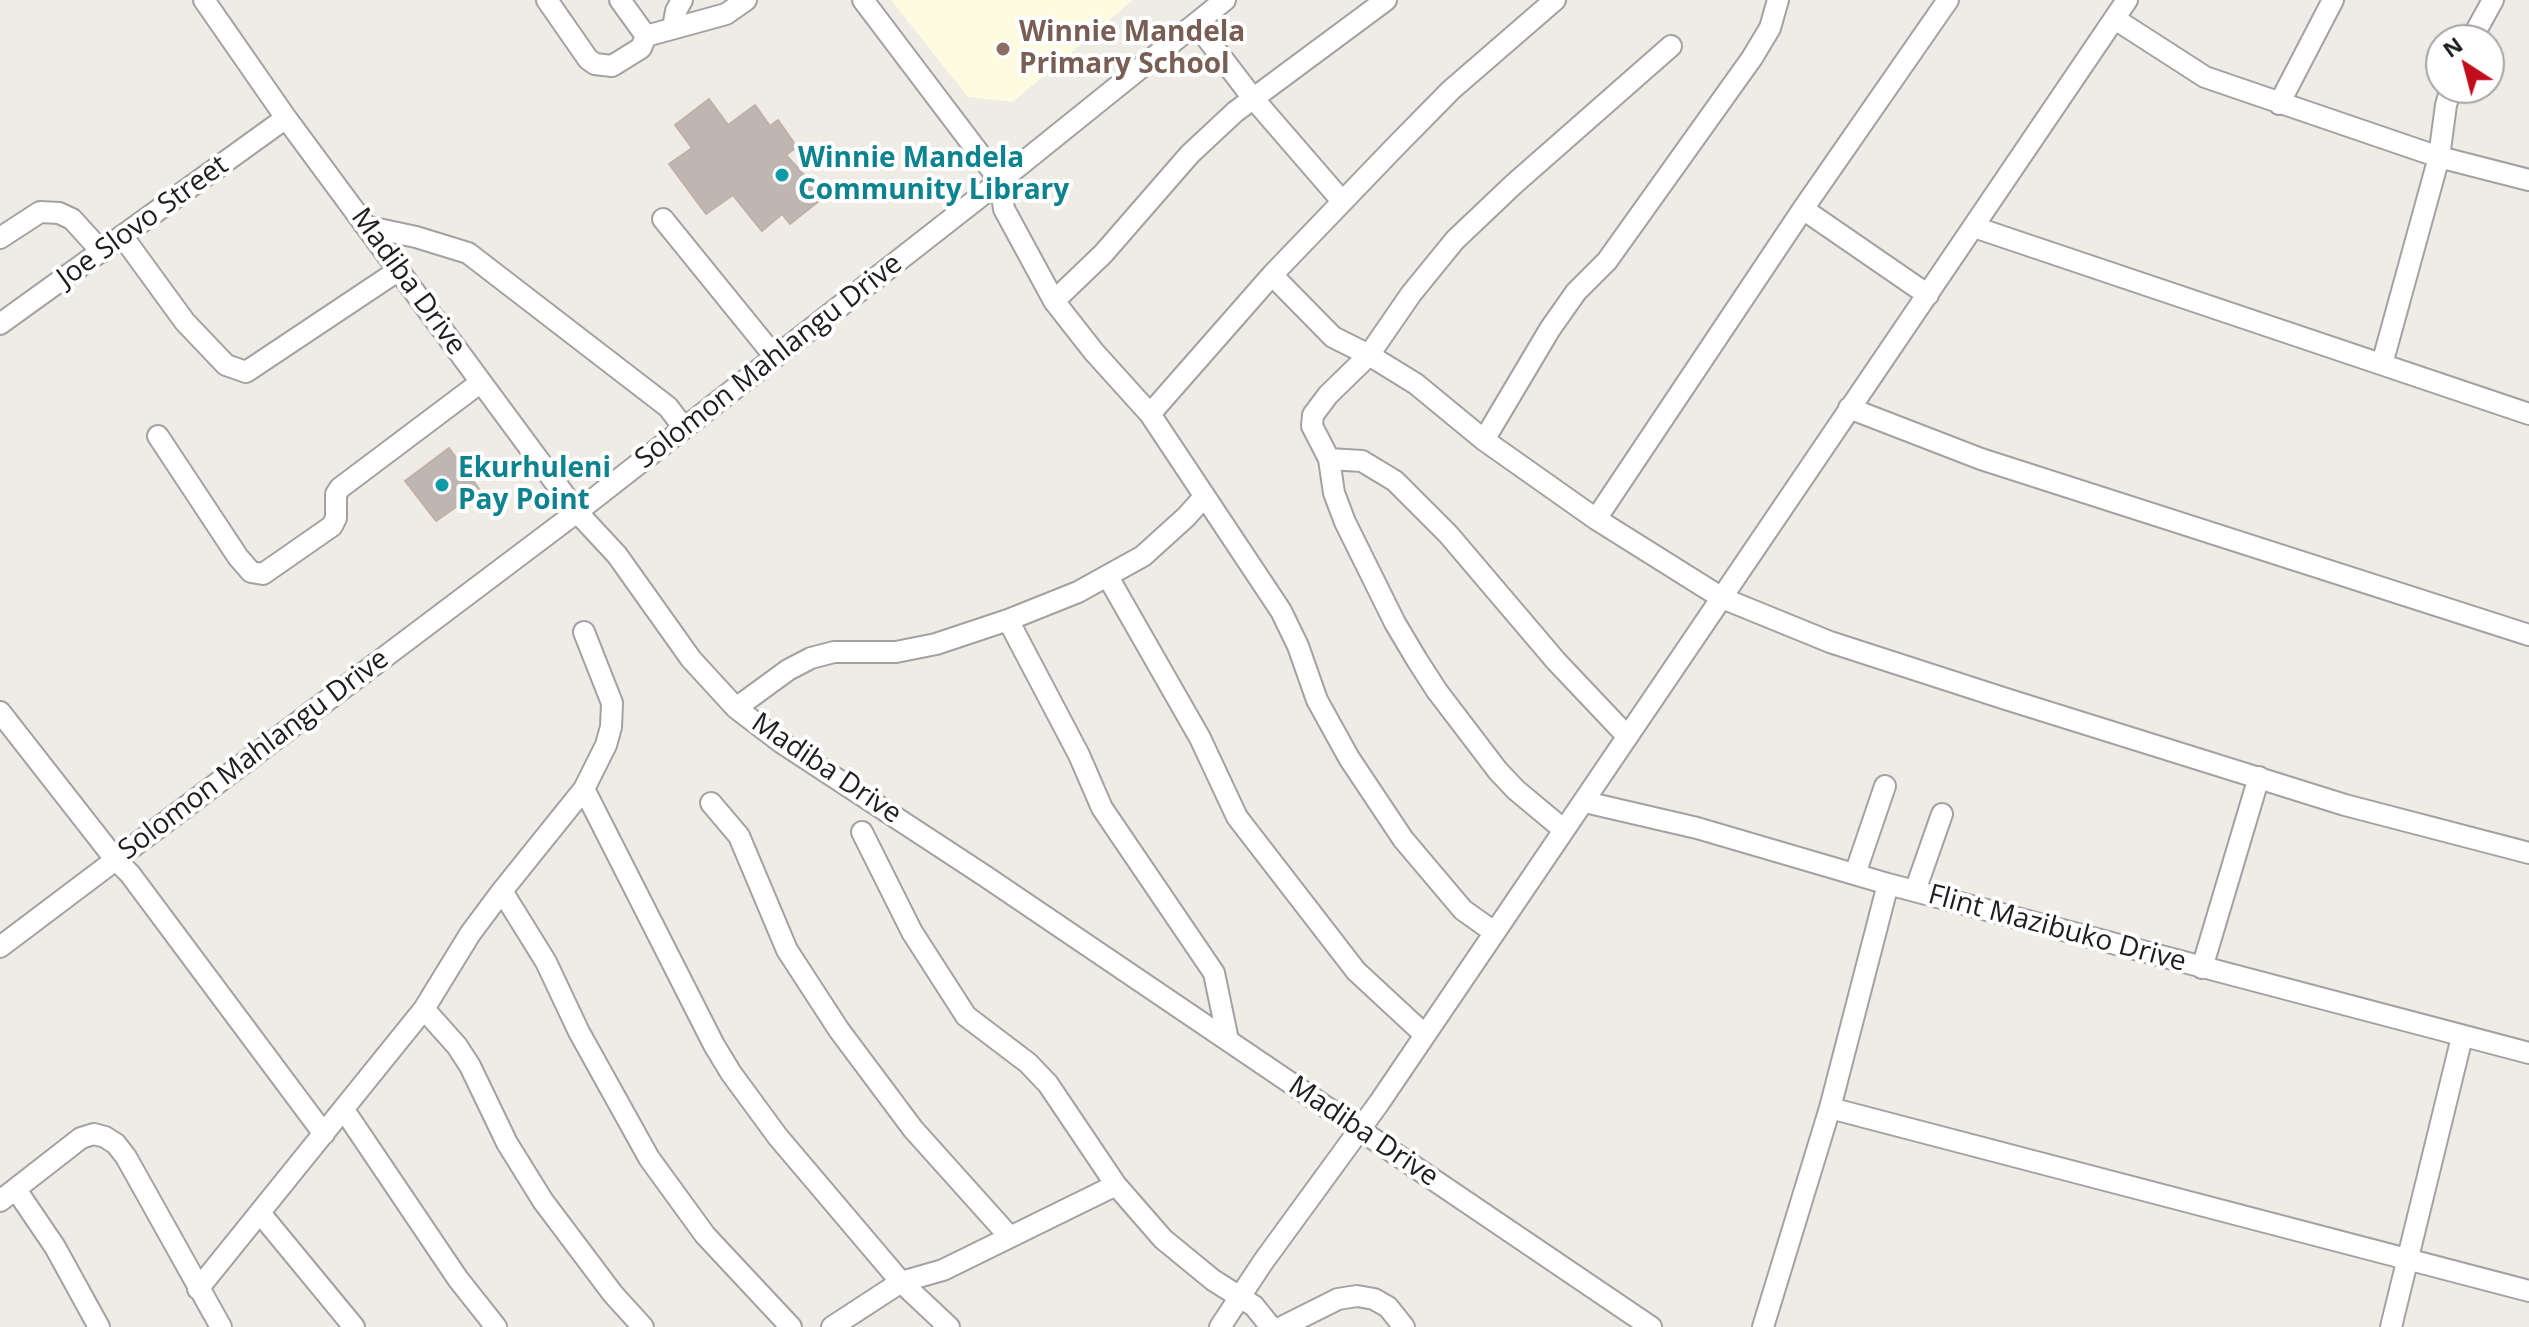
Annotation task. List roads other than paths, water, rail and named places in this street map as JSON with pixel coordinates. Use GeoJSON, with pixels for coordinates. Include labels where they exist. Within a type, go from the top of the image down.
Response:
{"type":"FeatureCollection","features":[{"type":"Feature","properties":{"kind":"street","name":"Madiba Drive"},"geometry":{"type":"LineString","coordinates":[[204,0],[286,118],[577,512],[617,555],[691,659],[736,708],[782,743],[985,876],[1651,1327]]}},
{"type":"Feature","properties":{"kind":"street"},"geometry":{"type":"LineString","coordinates":[[547,0],[595,64],[612,66],[641,48],[646,36]]}},
{"type":"Feature","properties":{"kind":"street"},"geometry":{"type":"LineString","coordinates":[[620,0],[646,36]]}},
{"type":"Feature","properties":{"kind":"street"},"geometry":{"type":"LineString","coordinates":[[673,28],[682,0]]}},
{"type":"Feature","properties":{"kind":"street"},"geometry":{"type":"LineString","coordinates":[[646,36],[726,14],[746,0]]}},
{"type":"Feature","properties":{"kind":"street"},"geometry":{"type":"LineString","coordinates":[[863,0],[1000,181],[1004,209],[1054,301],[1094,352],[1150,414],[1281,611],[1298,646],[1317,700],[1349,758],[1403,839],[1463,910],[1494,932]]}},
{"type":"Feature","properties":{"kind":"street","name":"Solomon Mahlangu Drive"},"geometry":{"type":"LineString","coordinates":[[3,941],[577,512],[1000,181],[1225,0]]}},
{"type":"Feature","properties":{"kind":"street"},"geometry":{"type":"LineString","coordinates":[[1054,301],[1103,254],[1190,154],[1252,97],[1386,0]]}},
{"type":"Feature","properties":{"kind":"street"},"geometry":{"type":"LineString","coordinates":[[1150,414],[1272,275],[1342,201],[1451,90],[1555,0]]}},
{"type":"Feature","properties":{"kind":"street"},"geometry":{"type":"LineString","coordinates":[[1484,440],[1558,317],[1576,292],[1607,261],[1752,58],[1770,28],[1778,0]]}},
{"type":"Feature","properties":{"kind":"street"},"geometry":{"type":"LineString","coordinates":[[1596,519],[1803,209],[1948,0]]}},
{"type":"Feature","properties":{"kind":"street"},"geometry":{"type":"LineString","coordinates":[[1220,1327],[1263,1262],[1360,1131],[1585,802],[2127,0]]}},
{"type":"Feature","properties":{"kind":"street"},"geometry":{"type":"LineString","coordinates":[[2279,104],[2333,0]]}},
{"type":"Feature","properties":{"kind":"street"},"geometry":{"type":"LineString","coordinates":[[2480,24],[2493,0]]}},
{"type":"Feature","properties":{"kind":"street"},"geometry":{"type":"LineString","coordinates":[[2115,19],[2205,77],[2439,157],[2529,180]]}},
{"type":"Feature","properties":{"kind":"street"},"geometry":{"type":"LineString","coordinates":[[1196,24],[1252,97],[1342,201]]}},
{"type":"Feature","properties":{"kind":"street"},"geometry":{"type":"LineString","coordinates":[[1564,830],[1498,771],[1424,671],[1395,623],[1345,522],[1334,493],[1329,459],[1312,426],[1313,415],[1328,395],[1369,355],[1411,294],[1455,240],[1671,46]]}},
{"type":"Feature","properties":{"kind":"street"},"geometry":{"type":"LineString","coordinates":[[2382,364],[2439,157],[2446,104]]}},
{"type":"Feature","properties":{"kind":"street","name":"Joe Slovo Street"},"geometry":{"type":"LineString","coordinates":[[0,324],[286,118]]}},
{"type":"Feature","properties":{"kind":"street"},"geometry":{"type":"LineString","coordinates":[[1803,209],[1928,295]]}},
{"type":"Feature","properties":{"kind":"street"},"geometry":{"type":"LineString","coordinates":[[0,238],[40,212],[59,213],[72,219],[102,252]]}},
{"type":"Feature","properties":{"kind":"street"},"geometry":{"type":"LineString","coordinates":[[663,219],[775,357]]}},
{"type":"Feature","properties":{"kind":"street"},"geometry":{"type":"LineString","coordinates":[[369,227],[468,253],[668,407],[684,428]]}},
{"type":"Feature","properties":{"kind":"street"},"geometry":{"type":"LineString","coordinates":[[1974,227],[2529,414]]}},
{"type":"Feature","properties":{"kind":"street"},"geometry":{"type":"LineString","coordinates":[[123,237],[185,322],[226,365],[246,372],[399,270]]}},
{"type":"Feature","properties":{"kind":"street"},"geometry":{"type":"LineString","coordinates":[[1272,275],[1333,337],[1416,384],[1484,440],[1596,519],[1722,598],[1830,642],[2345,805],[2529,853]]}},
{"type":"Feature","properties":{"kind":"street"},"geometry":{"type":"LineString","coordinates":[[158,436],[238,557],[251,572],[263,574],[332,526],[336,518],[336,494],[340,488],[481,382]]}},
{"type":"Feature","properties":{"kind":"street"},"geometry":{"type":"LineString","coordinates":[[1849,408],[1981,459],[2529,635]]}},
{"type":"Feature","properties":{"kind":"street"},"geometry":{"type":"LineString","coordinates":[[1329,459],[1362,461],[1395,481],[1448,534],[1556,661],[1627,736]]}},
{"type":"Feature","properties":{"kind":"street"},"geometry":{"type":"LineString","coordinates":[[736,708],[788,670],[811,658],[834,652],[896,652],[936,644],[1008,620],[1108,577],[1151,549],[1204,497]]}},
{"type":"Feature","properties":{"kind":"street"},"geometry":{"type":"LineString","coordinates":[[1108,577],[1194,727],[1237,817],[1356,971],[1425,1035]]}},
{"type":"Feature","properties":{"kind":"street"},"geometry":{"type":"LineString","coordinates":[[1008,620],[1079,755],[1102,808],[1214,973],[1228,1040]]}},
{"type":"Feature","properties":{"kind":"street"},"geometry":{"type":"LineString","coordinates":[[198,1289],[424,1009],[470,934],[584,789],[606,745],[611,727],[612,703],[584,632]]}},
{"type":"Feature","properties":{"kind":"street"},"geometry":{"type":"LineString","coordinates":[[0,712],[130,874],[324,1134]]}},
{"type":"Feature","properties":{"kind":"street"},"geometry":{"type":"LineString","coordinates":[[2202,968],[2259,777]]}},
{"type":"Feature","properties":{"kind":"street"},"geometry":{"type":"LineString","coordinates":[[1855,874],[1885,786]]}},
{"type":"Feature","properties":{"kind":"street"},"geometry":{"type":"LineString","coordinates":[[584,789],[731,1073],[778,1137],[901,1282],[949,1327]]}},
{"type":"Feature","properties":{"kind":"street","name":"Flint Mazibuko Drive"},"geometry":{"type":"LineString","coordinates":[[1585,802],[1697,828],[1888,884],[2529,1053]]}},
{"type":"Feature","properties":{"kind":"street"},"geometry":{"type":"LineString","coordinates":[[711,803],[739,836],[787,950],[839,1030],[913,1129],[1009,1236]]}},
{"type":"Feature","properties":{"kind":"street"},"geometry":{"type":"LineString","coordinates":[[1915,891],[1942,814]]}},
{"type":"Feature","properties":{"kind":"street"},"geometry":{"type":"LineString","coordinates":[[862,832],[912,932],[966,1016],[1028,1063],[1048,1084],[1116,1185],[1163,1239],[1213,1280],[1254,1306],[1271,1327]]}},
{"type":"Feature","properties":{"kind":"street"},"geometry":{"type":"LineString","coordinates":[[1763,1327],[1830,1108],[1888,884]]}},
{"type":"Feature","properties":{"kind":"street"},"geometry":{"type":"LineString","coordinates":[[502,891],[546,962],[579,1032],[649,1158],[705,1235],[791,1327]]}},
{"type":"Feature","properties":{"kind":"street"},"geometry":{"type":"LineString","coordinates":[[424,1009],[457,1046],[470,1066],[507,1143],[543,1201],[613,1294],[643,1327]]}},
{"type":"Feature","properties":{"kind":"street"},"geometry":{"type":"LineString","coordinates":[[2391,1327],[2462,1037]]}},
{"type":"Feature","properties":{"kind":"street"},"geometry":{"type":"LineString","coordinates":[[1830,1108],[2529,1291]]}},
{"type":"Feature","properties":{"kind":"street"},"geometry":{"type":"LineString","coordinates":[[344,1110],[458,1279],[496,1327]]}},
{"type":"Feature","properties":{"kind":"street"},"geometry":{"type":"LineString","coordinates":[[99,1327],[55,1247],[8,1196],[81,1138],[94,1134],[116,1144],[126,1157],[221,1327]]}},
{"type":"Feature","properties":{"kind":"street"},"geometry":{"type":"LineString","coordinates":[[832,1327],[901,1282],[943,1270],[1116,1185]]}},
{"type":"Feature","properties":{"kind":"street"},"geometry":{"type":"LineString","coordinates":[[260,1213],[354,1327]]}},
{"type":"Feature","properties":{"kind":"street"},"geometry":{"type":"LineString","coordinates":[[1282,1327],[1338,1299],[1357,1296],[1374,1299],[1388,1307],[1404,1327]]}},
{"type":"Feature","properties":{"kind":"place","name":"Winnie Mandela Primary School"},"geometry":{"type":"Point","coordinates":[1003,49]}},
{"type":"Feature","properties":{"kind":"place","name":"Winnie Mandela Community Library"},"geometry":{"type":"Point","coordinates":[782,175]}},
{"type":"Feature","properties":{"kind":"place","name":"Ekurhuleni Pay Point"},"geometry":{"type":"Point","coordinates":[442,485]}}]}
